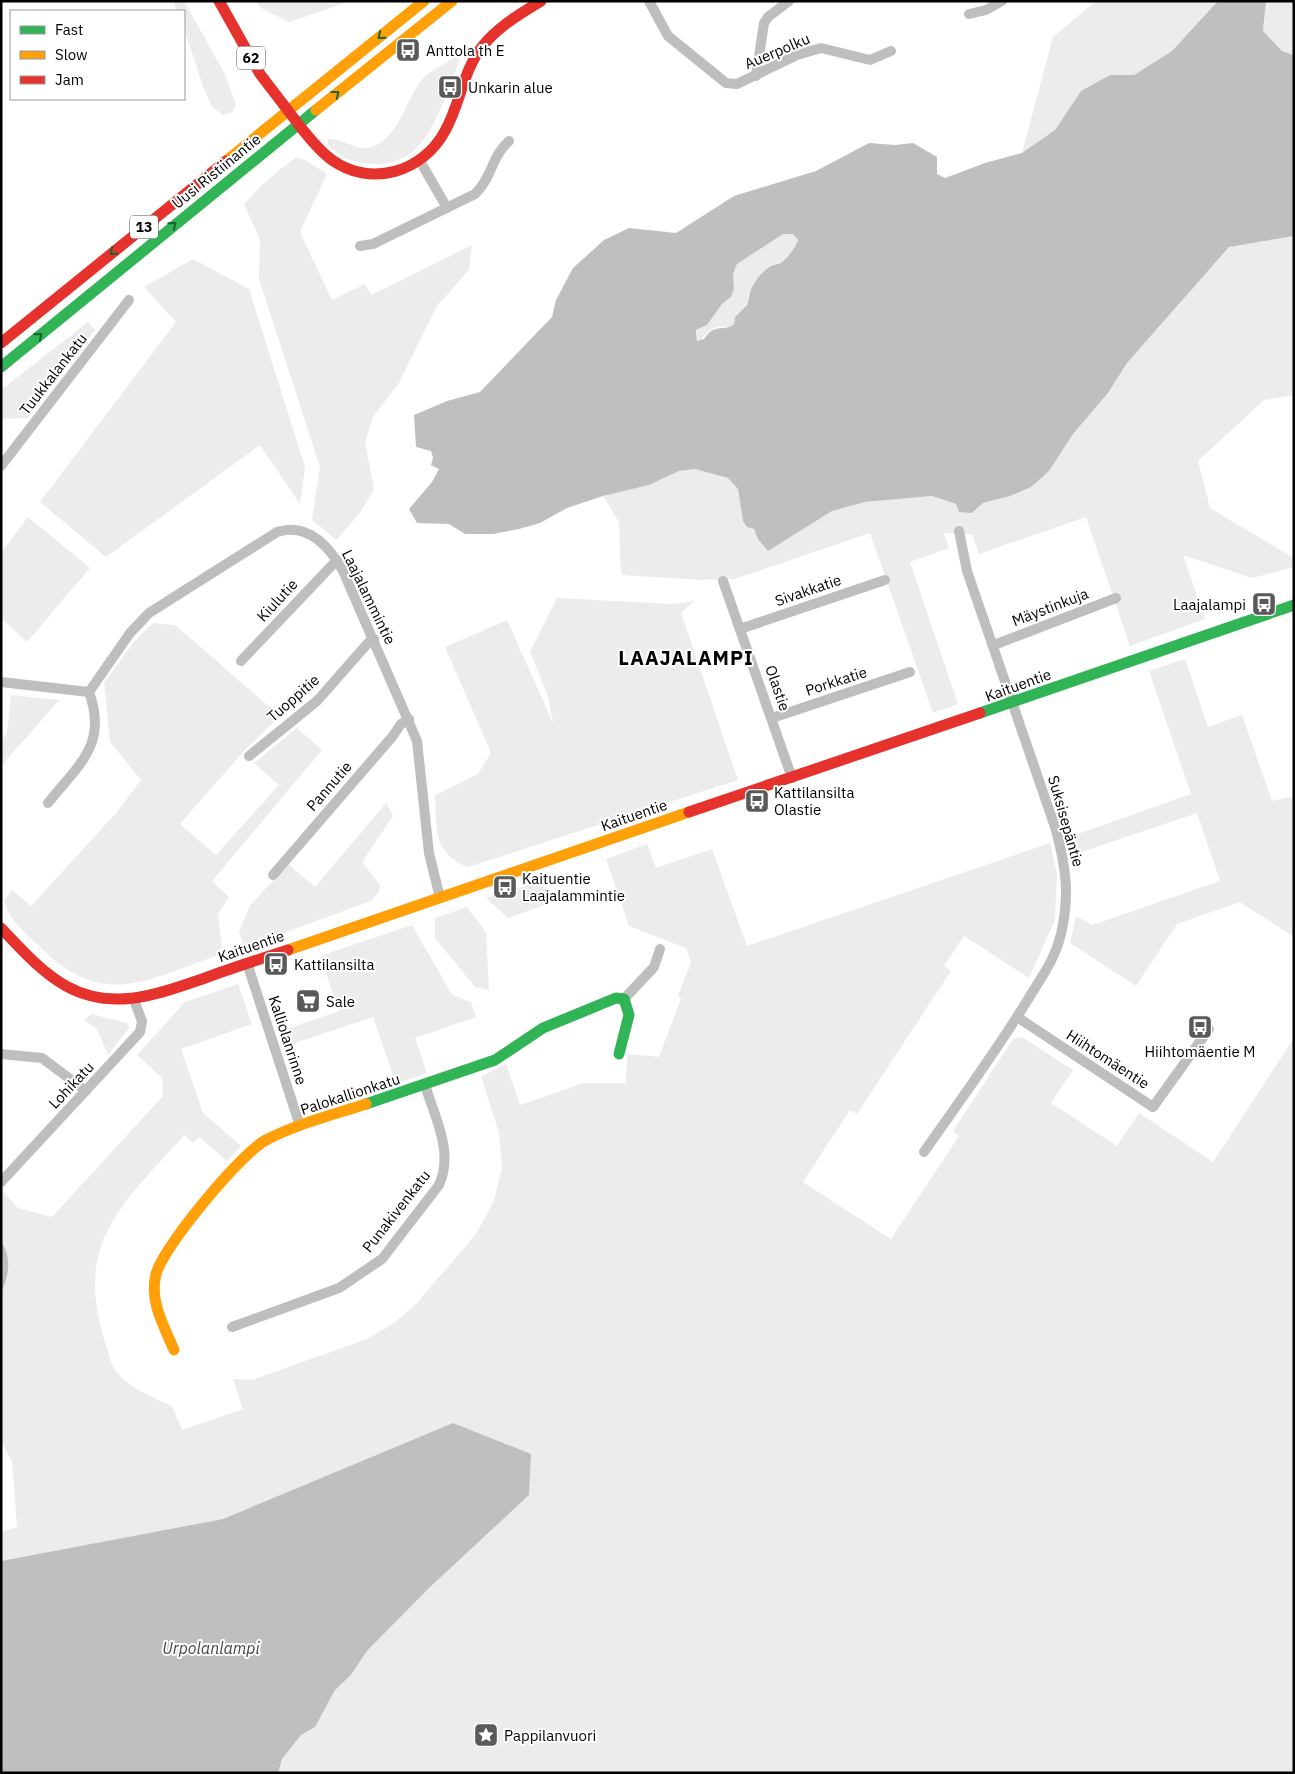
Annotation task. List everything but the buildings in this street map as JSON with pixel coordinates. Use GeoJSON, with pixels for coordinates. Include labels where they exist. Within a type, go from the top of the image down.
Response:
{"type":"FeatureCollection","features":[{"type":"Feature","properties":{"kind":"main road","name":"62"},"geometry":{"type":"LineString","coordinates":[[219,1],[260,74],[298,124]]}},
{"type":"Feature","properties":{"kind":"main road","name":"Uusi Ristiinantie"},"geometry":{"type":"LineString","coordinates":[[1,343],[424,1]]}},
{"type":"Feature","properties":{"kind":"main road","name":"Uusi Ristiinantie"},"geometry":{"type":"LineString","coordinates":[[1,367],[298,124],[452,1]]}},
{"type":"Feature","properties":{"kind":"main road"},"geometry":{"type":"LineString","coordinates":[[298,124],[328,157],[338,164],[359,173],[393,174],[420,162],[444,134],[467,73],[481,48],[497,32],[541,1]]}},
{"type":"Feature","properties":{"kind":"main road","name":"Kaituentie"},"geometry":{"type":"LineString","coordinates":[[1,928],[46,973],[66,987],[107,1001],[149,998],[1294,605]]}},
{"type":"Feature","properties":{"kind":"main road","name":"Palokallionkatu"},"geometry":{"type":"LineString","coordinates":[[174,1350],[155,1307],[156,1274],[186,1223],[241,1161],[264,1141],[300,1126],[495,1060],[543,1028],[616,998],[624,999]]}},
{"type":"Feature","properties":{"kind":"main road"},"geometry":{"type":"LineString","coordinates":[[619,1054],[629,1015],[624,999]]}},
{"type":"Feature","properties":{"kind":"street","name":"Auerpolku"},"geometry":{"type":"LineString","coordinates":[[649,1],[668,36],[726,83],[737,84],[797,56],[820,48],[870,60],[891,51]]}},
{"type":"Feature","properties":{"kind":"street"},"geometry":{"type":"LineString","coordinates":[[756,76],[764,23],[768,17],[789,1]]}},
{"type":"Feature","properties":{"kind":"street"},"geometry":{"type":"LineString","coordinates":[[969,14],[986,10],[1002,1]]}},
{"type":"Feature","properties":{"kind":"street"},"geometry":{"type":"LineString","coordinates":[[360,246],[373,244],[476,194],[483,187],[498,151],[508,142]]}},
{"type":"Feature","properties":{"kind":"street"},"geometry":{"type":"LineString","coordinates":[[420,162],[447,208]]}},
{"type":"Feature","properties":{"kind":"street","name":"Tuukkalankatu"},"geometry":{"type":"LineString","coordinates":[[1,466],[129,300]]}},
{"type":"Feature","properties":{"kind":"street","name":"Laajalammintie"},"geometry":{"type":"LineString","coordinates":[[89,692],[130,633],[149,613],[277,532],[287,529],[303,530],[315,537],[337,560],[409,719],[420,751],[429,853],[440,898]]}},
{"type":"Feature","properties":{"kind":"street","name":"Suksisepäntie"},"geometry":{"type":"LineString","coordinates":[[924,1152],[1017,1017],[1054,958],[1065,911],[1067,884],[1065,865],[1056,830],[967,571],[958,531]]}},
{"type":"Feature","properties":{"kind":"street","name":"Kiulutie"},"geometry":{"type":"LineString","coordinates":[[241,661],[337,560]]}},
{"type":"Feature","properties":{"kind":"street","name":"Olastie"},"geometry":{"type":"LineString","coordinates":[[723,580],[792,778]]}},
{"type":"Feature","properties":{"kind":"street","name":"Sivakkatie"},"geometry":{"type":"LineString","coordinates":[[740,629],[885,580]]}},
{"type":"Feature","properties":{"kind":"street","name":"Mäystinkuja"},"geometry":{"type":"LineString","coordinates":[[994,645],[1116,598]]}},
{"type":"Feature","properties":{"kind":"street","name":"Tuoppitie"},"geometry":{"type":"LineString","coordinates":[[249,756],[317,701],[368,643],[374,639]]}},
{"type":"Feature","properties":{"kind":"street","name":"Porkkatie"},"geometry":{"type":"LineString","coordinates":[[772,718],[910,672]]}},
{"type":"Feature","properties":{"kind":"street"},"geometry":{"type":"LineString","coordinates":[[1,682],[89,692],[97,724],[94,741],[84,757],[48,803]]}},
{"type":"Feature","properties":{"kind":"street","name":"Pannutie"},"geometry":{"type":"LineString","coordinates":[[273,875],[392,737],[401,724],[409,719]]}},
{"type":"Feature","properties":{"kind":"street"},"geometry":{"type":"LineString","coordinates":[[624,999],[654,967],[660,950]]}},
{"type":"Feature","properties":{"kind":"street","name":"Kalliolanrinne"},"geometry":{"type":"LineString","coordinates":[[247,963],[300,1126]]}},
{"type":"Feature","properties":{"kind":"street","name":"Lohikatu"},"geometry":{"type":"LineString","coordinates":[[1,1182],[140,1032],[142,1021],[134,1000]]}},
{"type":"Feature","properties":{"kind":"street","name":"Hiihtomäentie"},"geometry":{"type":"LineString","coordinates":[[1017,1017],[1153,1106],[1209,1029]]}},
{"type":"Feature","properties":{"kind":"street"},"geometry":{"type":"LineString","coordinates":[[1,1054],[42,1058],[86,1091]]}},
{"type":"Feature","properties":{"kind":"street","name":"Punakivenkatu"},"geometry":{"type":"LineString","coordinates":[[232,1327],[338,1288],[382,1259],[439,1185],[445,1173],[446,1153],[425,1085]]}},
{"type":"Feature","properties":{"kind":"shaded area"},"geometry":{"type":"Polygon","coordinates":[[[177,1],[185,3],[225,74],[236,105],[232,112],[224,115],[213,108],[203,87],[185,31],[185,10],[177,10],[174,4],[177,1]]]}},
{"type":"Feature","properties":{"kind":"shaded area"},"geometry":{"type":"Polygon","coordinates":[[[256,1],[351,1],[289,22],[261,8],[256,1]]]}},
{"type":"Feature","properties":{"kind":"shaded area"},"geometry":{"type":"Polygon","coordinates":[[[1096,1],[1221,1],[1216,3],[1172,51],[1134,75],[1110,75],[1081,91],[1055,130],[1022,153],[1053,37],[1096,1]]]}},
{"type":"Feature","properties":{"kind":"shaded area"},"geometry":{"type":"Polygon","coordinates":[[[1266,1],[1294,1],[1294,55],[1282,51],[1263,31],[1266,1]]]}},
{"type":"Feature","properties":{"kind":"shaded area"},"geometry":{"type":"Polygon","coordinates":[[[454,57],[460,60],[439,112],[431,129],[420,144],[408,155],[392,162],[373,164],[343,157],[328,145],[328,139],[361,148],[372,147],[381,142],[395,128],[423,78],[454,57]]]}},
{"type":"Feature","properties":{"kind":"shaded area"},"geometry":{"type":"Polygon","coordinates":[[[296,157],[307,161],[327,174],[300,232],[332,300],[365,284],[371,295],[472,245],[469,270],[437,306],[399,383],[373,417],[365,442],[374,490],[359,514],[336,540],[312,520],[320,467],[259,279],[260,240],[244,204],[266,181],[296,157]]]}},
{"type":"Feature","properties":{"kind":"shaded area"},"geometry":{"type":"Polygon","coordinates":[[[783,234],[793,234],[798,240],[797,245],[782,262],[769,266],[748,295],[748,304],[735,317],[734,324],[714,328],[698,341],[696,330],[707,325],[722,304],[731,297],[734,289],[733,274],[737,264],[783,234]]]}},
{"type":"Feature","properties":{"kind":"shaded area"},"geometry":{"type":"Polygon","coordinates":[[[1294,236],[1294,395],[1264,400],[1198,461],[1210,508],[1294,558],[1294,567],[1252,578],[1183,555],[1205,619],[1130,646],[1086,517],[979,554],[972,534],[944,533],[949,548],[910,562],[958,704],[933,713],[870,533],[735,579],[700,580],[621,575],[619,522],[603,496],[649,485],[679,471],[695,469],[728,478],[738,489],[743,521],[754,531],[768,551],[832,511],[865,502],[932,496],[956,504],[972,513],[983,503],[1010,496],[1049,471],[1073,434],[1108,393],[1127,363],[1229,247],[1294,236]]]}},
{"type":"Feature","properties":{"kind":"shaded area"},"geometry":{"type":"Polygon","coordinates":[[[193,259],[249,289],[305,467],[300,504],[260,445],[106,557],[40,502],[176,322],[144,287],[193,259]]]}},
{"type":"Feature","properties":{"kind":"shaded area"},"geometry":{"type":"Polygon","coordinates":[[[88,322],[95,330],[28,418],[1,419],[1,390],[88,322]]]}},
{"type":"Feature","properties":{"kind":"shaded area"},"geometry":{"type":"Polygon","coordinates":[[[28,517],[90,568],[27,642],[1,618],[1,553],[28,517]]]}},
{"type":"Feature","properties":{"kind":"shaded area"},"geometry":{"type":"Polygon","coordinates":[[[557,598],[672,604],[694,601],[681,613],[738,780],[468,867],[448,855],[442,847],[437,828],[435,795],[478,774],[491,753],[445,647],[507,620],[553,723],[548,696],[530,652],[557,598]]]}},
{"type":"Feature","properties":{"kind":"shaded area"},"geometry":{"type":"Polygon","coordinates":[[[153,623],[175,625],[280,716],[242,753],[180,824],[216,855],[279,785],[254,763],[297,728],[322,750],[212,881],[229,897],[218,914],[222,947],[216,956],[144,981],[124,984],[103,984],[83,978],[61,965],[18,925],[9,914],[4,901],[12,890],[31,906],[117,812],[141,780],[110,742],[104,683],[133,643],[153,623]]]}},
{"type":"Feature","properties":{"kind":"shaded area"},"geometry":{"type":"Polygon","coordinates":[[[1185,659],[1208,727],[1242,715],[1272,801],[1294,796],[1294,937],[1240,902],[1177,924],[1136,986],[1070,943],[1076,916],[1092,925],[1220,881],[1197,813],[1073,855],[1069,837],[1191,794],[1149,671],[1185,659]]]}},
{"type":"Feature","properties":{"kind":"shaded area"},"geometry":{"type":"Polygon","coordinates":[[[11,695],[59,700],[1,766],[1,740],[7,732],[11,695]]]}},
{"type":"Feature","properties":{"kind":"shaded area"},"geometry":{"type":"Polygon","coordinates":[[[386,803],[393,816],[362,862],[380,885],[379,892],[371,901],[244,947],[239,931],[250,906],[288,864],[315,887],[386,803]]]}},
{"type":"Feature","properties":{"kind":"shaded area"},"geometry":{"type":"Polygon","coordinates":[[[1050,843],[1057,874],[1055,920],[1029,978],[964,936],[944,966],[951,971],[857,1114],[850,1110],[803,1182],[891,1239],[959,1136],[953,1131],[1013,1039],[1022,1037],[1073,1070],[1051,1103],[1117,1146],[1139,1113],[1213,1162],[1294,1038],[1294,1773],[239,1773],[279,1769],[282,1759],[301,1735],[315,1727],[335,1690],[351,1675],[367,1651],[429,1588],[453,1423],[223,1519],[1,1561],[1,1532],[17,1527],[12,1461],[1,1442],[1,1189],[18,1208],[52,1217],[163,1096],[162,1078],[137,1055],[185,1002],[238,984],[252,1024],[181,1049],[203,1113],[241,1146],[227,1161],[199,1137],[193,1143],[184,1135],[143,1181],[115,1217],[102,1244],[98,1259],[95,1287],[98,1316],[115,1370],[134,1387],[172,1406],[182,1430],[243,1409],[233,1379],[252,1380],[367,1339],[394,1323],[416,1304],[476,1234],[494,1201],[502,1167],[499,1133],[481,1076],[506,1064],[520,1105],[584,1083],[626,1083],[627,1054],[659,1057],[681,998],[678,996],[691,963],[686,948],[629,926],[606,859],[647,844],[656,868],[712,849],[747,946],[1050,843]]]}},
{"type":"Feature","properties":{"kind":"shaded area"},"geometry":{"type":"Polygon","coordinates":[[[542,881],[548,904],[508,918],[486,898],[542,881]]]}},
{"type":"Feature","properties":{"kind":"shaded area"},"geometry":{"type":"Polygon","coordinates":[[[467,907],[486,932],[489,990],[475,987],[435,938],[435,918],[467,907]]]}},
{"type":"Feature","properties":{"kind":"shaded area"},"geometry":{"type":"Polygon","coordinates":[[[412,925],[452,995],[471,1002],[476,1017],[415,1038],[427,1073],[396,1084],[373,1017],[286,1046],[281,1031],[339,1011],[320,956],[412,925]]]}},
{"type":"Feature","properties":{"kind":"shaded area"},"geometry":{"type":"Polygon","coordinates":[[[91,1014],[127,1023],[129,1028],[108,1055],[97,1029],[84,1020],[91,1014]]]}},
{"type":"Feature","properties":{"kind":"water"},"geometry":{"type":"Polygon","coordinates":[[[1221,1],[1266,1],[1263,31],[1282,51],[1294,55],[1294,236],[1229,247],[1127,363],[1108,393],[1073,434],[1049,471],[1031,487],[1010,496],[983,503],[972,513],[959,512],[956,504],[932,496],[865,502],[832,511],[768,551],[758,539],[754,529],[747,527],[743,521],[738,489],[728,478],[695,469],[679,471],[649,485],[603,496],[567,508],[540,523],[519,529],[493,534],[465,534],[449,524],[417,523],[409,509],[432,482],[439,469],[431,465],[433,458],[431,451],[416,447],[414,415],[447,401],[480,392],[552,317],[556,300],[573,268],[604,240],[629,228],[676,233],[734,196],[816,171],[869,143],[895,145],[913,143],[937,157],[937,174],[945,178],[985,163],[1022,153],[1055,130],[1081,91],[1110,75],[1134,75],[1172,51],[1216,3],[1221,1]],[[783,234],[737,264],[733,274],[734,289],[731,297],[722,304],[707,325],[696,330],[697,341],[704,339],[715,329],[730,327],[734,324],[735,317],[748,304],[751,289],[760,275],[770,267],[782,262],[794,249],[798,240],[793,234],[783,234]]]}},
{"type":"Feature","properties":{"kind":"water"},"geometry":{"type":"Polygon","coordinates":[[[1,1241],[7,1254],[8,1267],[1,1293],[1,1241]]]}},
{"type":"Feature","properties":{"kind":"water","name":"Urpolanlampi"},"geometry":{"type":"Polygon","coordinates":[[[453,1423],[531,1454],[529,1495],[429,1588],[367,1651],[351,1675],[335,1690],[315,1727],[301,1735],[282,1759],[278,1773],[1,1773],[1,1561],[223,1519],[453,1423]]]}},
{"type":"Feature","properties":{"kind":"traffic: fast"},"geometry":{"type":"LineString","coordinates":[[1,367],[316,110]]}},
{"type":"Feature","properties":{"kind":"traffic: fast"},"geometry":{"type":"LineString","coordinates":[[980,713],[1294,605]]}},
{"type":"Feature","properties":{"kind":"traffic: fast"},"geometry":{"type":"LineString","coordinates":[[366,1104],[495,1060],[543,1028],[616,998],[624,999],[629,1015],[619,1054]]}},
{"type":"Feature","properties":{"kind":"traffic: slow"},"geometry":{"type":"LineString","coordinates":[[226,161],[424,1]]}},
{"type":"Feature","properties":{"kind":"traffic: slow"},"geometry":{"type":"LineString","coordinates":[[316,110],[452,1]]}},
{"type":"Feature","properties":{"kind":"traffic: slow"},"geometry":{"type":"LineString","coordinates":[[288,950],[689,812]]}},
{"type":"Feature","properties":{"kind":"traffic: slow"},"geometry":{"type":"LineString","coordinates":[[174,1350],[156,1304],[154,1284],[162,1261],[187,1223],[239,1163],[254,1148],[266,1140],[302,1124],[366,1104]]}},
{"type":"Feature","properties":{"kind":"traffic: jam"},"geometry":{"type":"LineString","coordinates":[[219,1],[260,74],[296,121]]}},
{"type":"Feature","properties":{"kind":"traffic: jam"},"geometry":{"type":"LineString","coordinates":[[298,124],[322,152],[347,168],[363,173],[379,174],[410,166],[424,157],[445,131],[470,67],[487,40],[501,27],[541,1]]}},
{"type":"Feature","properties":{"kind":"traffic: jam"},"geometry":{"type":"LineString","coordinates":[[1,343],[226,161]]}},
{"type":"Feature","properties":{"kind":"traffic: jam"},"geometry":{"type":"LineString","coordinates":[[689,812],[980,713]]}},
{"type":"Feature","properties":{"kind":"traffic: jam"},"geometry":{"type":"LineString","coordinates":[[1,928],[48,974],[66,986],[84,994],[101,998],[136,998],[170,990],[288,950]]}},
{"type":"Feature","properties":{"kind":"place","name":"Anttola th E"},"geometry":{"type":"Point","coordinates":[408,50]}},
{"type":"Feature","properties":{"kind":"place","name":"Unkarin alue"},"geometry":{"type":"Point","coordinates":[450,87]}},
{"type":"Feature","properties":{"kind":"place","name":"Laajalampi"},"geometry":{"type":"Point","coordinates":[1264,604]}},
{"type":"Feature","properties":{"kind":"place","name":"Kattilansilta Olastie"},"geometry":{"type":"Point","coordinates":[757,801]}},
{"type":"Feature","properties":{"kind":"place","name":"Kaituentie Laajalammintie"},"geometry":{"type":"Point","coordinates":[505,887]}},
{"type":"Feature","properties":{"kind":"place","name":"Kattilansilta"},"geometry":{"type":"Point","coordinates":[276,964]}},
{"type":"Feature","properties":{"kind":"place","name":"Sale"},"geometry":{"type":"Point","coordinates":[308,1001]}},
{"type":"Feature","properties":{"kind":"place","name":"Hiihtomäentie M"},"geometry":{"type":"Point","coordinates":[1200,1027]}},
{"type":"Feature","properties":{"kind":"place","name":"Pappilanvuori"},"geometry":{"type":"Point","coordinates":[486,1735]}},
{"type":"Feature","properties":{"kind":"district","name":"LAAJALAMPI"},"geometry":{"type":"Point","coordinates":[686,657]}}]}
